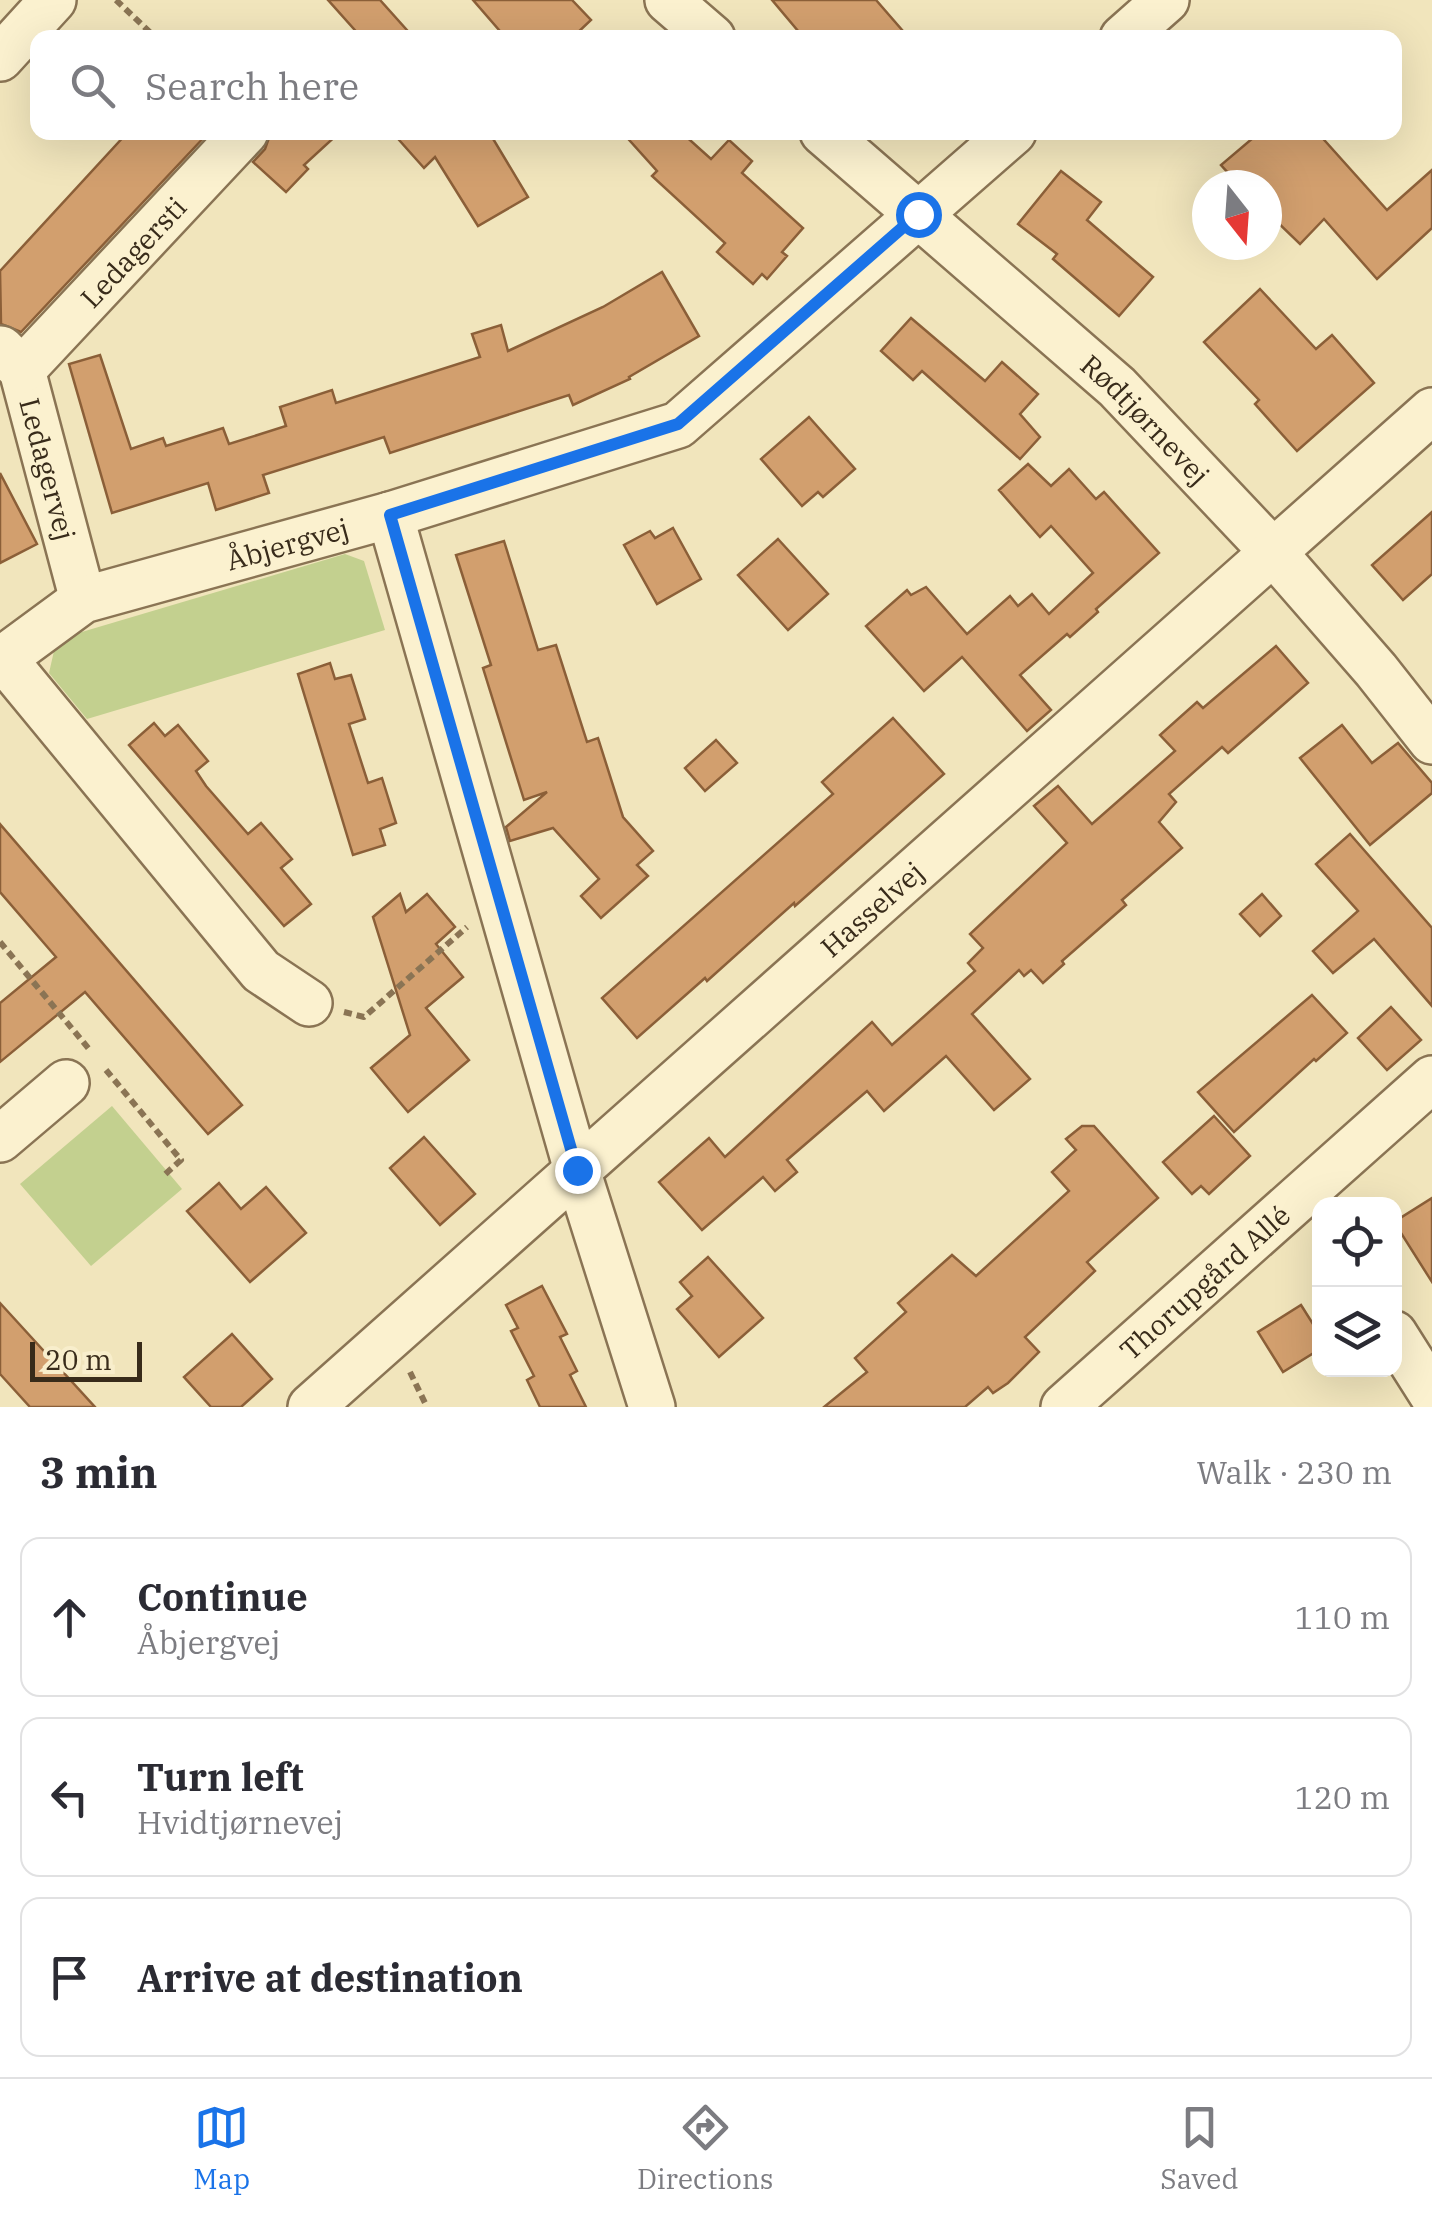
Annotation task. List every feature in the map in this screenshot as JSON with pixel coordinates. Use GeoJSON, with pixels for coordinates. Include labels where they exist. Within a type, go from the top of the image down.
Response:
{"type":"FeatureCollection","features":[{"type":"Feature","properties":{"kind":"street"},"geometry":{"type":"LineString","coordinates":[[0,58],[53,0]]}},
{"type":"Feature","properties":{"kind":"street"},"geometry":{"type":"LineString","coordinates":[[668,0],[703,30]]}},
{"type":"Feature","properties":{"kind":"street"},"geometry":{"type":"LineString","coordinates":[[1132,30],[1166,0]]}},
{"type":"Feature","properties":{"kind":"street","name":"Ledagersti"},"geometry":{"type":"LineString","coordinates":[[11,359],[237,140]]}},
{"type":"Feature","properties":{"kind":"street","name":"Rødtjørnevej"},"geometry":{"type":"LineString","coordinates":[[833,140],[1117,387],[1273,552],[1432,741]]}},
{"type":"Feature","properties":{"kind":"street","name":"Åbjergvej"},"geometry":{"type":"LineString","coordinates":[[309,1002],[261,971],[2,660],[84,600],[390,515],[678,424],[1004,140]]}},
{"type":"Feature","properties":{"kind":"street","name":"Ledagervej"},"geometry":{"type":"LineString","coordinates":[[11,359],[84,600]]}},
{"type":"Feature","properties":{"kind":"street","name":"Hasselvej"},"geometry":{"type":"LineString","coordinates":[[311,1407],[1432,411]]}},
{"type":"Feature","properties":{"kind":"street"},"geometry":{"type":"LineString","coordinates":[[390,515],[577,1170],[652,1407]]}},
{"type":"Feature","properties":{"kind":"street","name":"Thorupgård Allé"},"geometry":{"type":"LineString","coordinates":[[1319,1197],[1432,1079]]}},
{"type":"Feature","properties":{"kind":"street"},"geometry":{"type":"LineString","coordinates":[[0,1139],[66,1083]]}},
{"type":"Feature","properties":{"kind":"street","name":"Thorupgård Allé"},"geometry":{"type":"LineString","coordinates":[[1064,1407],[1312,1204]]}},
{"type":"Feature","properties":{"kind":"street"},"geometry":{"type":"LineString","coordinates":[[1402,1347],[1432,1394]]}},
{"type":"Feature","properties":{"kind":"path"},"geometry":{"type":"LineString","coordinates":[[116,0],[148,30]]}},
{"type":"Feature","properties":{"kind":"path"},"geometry":{"type":"LineString","coordinates":[[309,1002],[364,1016],[500,898]]}},
{"type":"Feature","properties":{"kind":"path"},"geometry":{"type":"LineString","coordinates":[[0,942],[180,1160],[162,1176]]}},
{"type":"Feature","properties":{"kind":"green space"},"geometry":{"type":"Polygon","coordinates":[[[345,554],[364,561],[385,630],[87,719],[49,673],[54,651],[75,634],[345,554]]]}},
{"type":"Feature","properties":{"kind":"green space"},"geometry":{"type":"Polygon","coordinates":[[[112,1106],[182,1189],[91,1266],[20,1184],[112,1106]]]}},
{"type":"Feature","properties":{"kind":"building"},"geometry":{"type":"Polygon","coordinates":[[[328,0],[380,0],[407,30],[355,30],[328,0]]]}},
{"type":"Feature","properties":{"kind":"building"},"geometry":{"type":"Polygon","coordinates":[[[473,0],[572,0],[591,20],[580,30],[499,30],[473,0]]]}},
{"type":"Feature","properties":{"kind":"building"},"geometry":{"type":"Polygon","coordinates":[[[772,0],[876,0],[902,30],[797,30],[772,0]]]}},
{"type":"Feature","properties":{"kind":"building"},"geometry":{"type":"Polygon","coordinates":[[[121,140],[201,140],[21,332],[1,324],[0,271],[121,140]]]}},
{"type":"Feature","properties":{"kind":"building"},"geometry":{"type":"Polygon","coordinates":[[[268,140],[331,140],[304,165],[308,169],[286,192],[253,162],[268,140]]]}},
{"type":"Feature","properties":{"kind":"building"},"geometry":{"type":"Polygon","coordinates":[[[399,140],[494,140],[528,197],[478,226],[435,157],[424,168],[399,140]]]}},
{"type":"Feature","properties":{"kind":"building"},"geometry":{"type":"Polygon","coordinates":[[[629,140],[690,140],[711,159],[729,140],[752,161],[742,173],[803,228],[782,252],[787,256],[767,279],[762,274],[753,284],[717,252],[725,243],[652,176],[657,171],[629,140]]]}},
{"type":"Feature","properties":{"kind":"building"},"geometry":{"type":"Polygon","coordinates":[[[1251,140],[1324,140],[1387,210],[1432,170],[1432,228],[1377,279],[1324,219],[1300,244],[1282,227],[1282,170],[1226,170],[1221,165],[1251,140]]]}},
{"type":"Feature","properties":{"kind":"building"},"geometry":{"type":"Polygon","coordinates":[[[1061,171],[1101,202],[1087,220],[1153,277],[1119,316],[1053,259],[1057,254],[1018,224],[1061,171]]]}},
{"type":"Feature","properties":{"kind":"building"},"geometry":{"type":"Polygon","coordinates":[[[662,272],[699,336],[630,379],[573,405],[569,395],[390,453],[384,437],[263,475],[269,493],[216,510],[208,483],[112,513],[69,364],[100,355],[131,449],[163,438],[166,446],[223,428],[229,444],[286,426],[280,407],[332,390],[336,403],[480,357],[472,334],[501,325],[508,351],[603,307],[662,272]]]}},
{"type":"Feature","properties":{"kind":"building"},"geometry":{"type":"Polygon","coordinates":[[[1260,289],[1316,349],[1332,335],[1374,383],[1297,451],[1255,404],[1259,400],[1204,342],[1260,289]]]}},
{"type":"Feature","properties":{"kind":"building"},"geometry":{"type":"Polygon","coordinates":[[[911,318],[985,381],[1002,362],[1038,394],[1020,414],[1040,437],[1020,459],[922,371],[913,380],[881,351],[911,318]]]}},
{"type":"Feature","properties":{"kind":"building"},"geometry":{"type":"Polygon","coordinates":[[[809,417],[855,469],[823,497],[818,492],[802,506],[761,459],[809,417]]]}},
{"type":"Feature","properties":{"kind":"building"},"geometry":{"type":"Polygon","coordinates":[[[1028,464],[1051,486],[1069,469],[1096,499],[1104,492],[1159,553],[1070,637],[1067,634],[1020,675],[1051,710],[1027,731],[962,657],[924,691],[866,626],[907,590],[911,595],[926,587],[967,634],[1010,596],[1018,606],[1032,594],[1049,614],[1093,573],[1051,526],[1040,537],[999,490],[1028,464]]]}},
{"type":"Feature","properties":{"kind":"building"},"geometry":{"type":"Polygon","coordinates":[[[0,473],[37,544],[0,563],[0,473]]]}},
{"type":"Feature","properties":{"kind":"building"},"geometry":{"type":"Polygon","coordinates":[[[1432,512],[1432,574],[1403,600],[1372,565],[1432,512]]]}},
{"type":"Feature","properties":{"kind":"building"},"geometry":{"type":"Polygon","coordinates":[[[673,528],[701,579],[657,604],[624,545],[650,531],[655,538],[673,528]]]}},
{"type":"Feature","properties":{"kind":"building"},"geometry":{"type":"Polygon","coordinates":[[[778,539],[828,594],[788,630],[738,575],[778,539]]]}},
{"type":"Feature","properties":{"kind":"building"},"geometry":{"type":"Polygon","coordinates":[[[504,541],[538,650],[556,645],[587,742],[598,738],[623,817],[653,851],[637,865],[648,876],[601,918],[581,896],[599,879],[553,828],[510,841],[506,827],[547,792],[524,800],[483,668],[491,665],[456,555],[504,541]]]}},
{"type":"Feature","properties":{"kind":"building"},"geometry":{"type":"Polygon","coordinates":[[[1276,646],[1308,683],[1228,753],[1222,747],[1169,794],[1176,802],[1159,822],[1182,848],[1122,900],[1126,905],[1062,961],[1064,964],[1043,983],[1031,970],[1024,976],[1019,970],[972,1014],[1030,1079],[994,1110],[946,1056],[884,1111],[867,1091],[787,1160],[797,1172],[775,1191],[763,1177],[702,1230],[659,1182],[709,1138],[725,1157],[872,1022],[892,1045],[975,971],[968,963],[983,948],[970,934],[1067,843],[1034,806],[1058,786],[1092,824],[1175,751],[1160,735],[1197,702],[1203,708],[1276,646]]]}},
{"type":"Feature","properties":{"kind":"building"},"geometry":{"type":"Polygon","coordinates":[[[330,663],[335,679],[351,675],[365,719],[349,724],[368,783],[382,778],[396,823],[380,829],[385,845],[353,855],[298,674],[330,663]]]}},
{"type":"Feature","properties":{"kind":"building"},"geometry":{"type":"Polygon","coordinates":[[[893,718],[944,774],[637,1038],[602,998],[833,794],[822,782],[893,718]]]}},
{"type":"Feature","properties":{"kind":"building"},"geometry":{"type":"Polygon","coordinates":[[[154,723],[165,736],[178,725],[208,761],[196,771],[206,786],[248,834],[261,823],[292,859],[281,868],[311,904],[284,926],[129,745],[154,723]]]}},
{"type":"Feature","properties":{"kind":"building"},"geometry":{"type":"Polygon","coordinates":[[[1342,725],[1372,763],[1398,743],[1432,783],[1432,793],[1370,845],[1300,758],[1342,725]]]}},
{"type":"Feature","properties":{"kind":"building"},"geometry":{"type":"Polygon","coordinates":[[[716,740],[737,763],[705,791],[685,768],[716,740]]]}},
{"type":"Feature","properties":{"kind":"building"},"geometry":{"type":"Polygon","coordinates":[[[0,824],[242,1105],[208,1134],[85,992],[0,1062],[0,1003],[56,957],[0,892],[0,824]]]}},
{"type":"Feature","properties":{"kind":"building"},"geometry":{"type":"Polygon","coordinates":[[[1350,834],[1432,928],[1432,1006],[1374,939],[1333,973],[1313,951],[1358,911],[1316,864],[1350,834]]]}},
{"type":"Feature","properties":{"kind":"building"},"geometry":{"type":"Polygon","coordinates":[[[400,894],[406,912],[427,894],[455,927],[436,944],[463,977],[426,1008],[469,1060],[408,1112],[371,1068],[410,1035],[373,917],[400,894]]]}},
{"type":"Feature","properties":{"kind":"building"},"geometry":{"type":"Polygon","coordinates":[[[1262,894],[1281,916],[1260,936],[1240,914],[1262,894]]]}},
{"type":"Feature","properties":{"kind":"building"},"geometry":{"type":"Polygon","coordinates":[[[1312,995],[1347,1033],[1234,1132],[1198,1092],[1312,995]]]}},
{"type":"Feature","properties":{"kind":"building"},"geometry":{"type":"Polygon","coordinates":[[[1391,1007],[1421,1040],[1387,1070],[1358,1038],[1391,1007]]]}},
{"type":"Feature","properties":{"kind":"building"},"geometry":{"type":"Polygon","coordinates":[[[1214,1116],[1250,1156],[1209,1194],[1201,1186],[1192,1194],[1163,1162],[1214,1116]]]}},
{"type":"Feature","properties":{"kind":"building"},"geometry":{"type":"Polygon","coordinates":[[[1082,1126],[1094,1126],[1158,1198],[1087,1262],[1095,1271],[1025,1337],[1039,1352],[1008,1383],[993,1393],[988,1387],[965,1407],[824,1407],[867,1372],[855,1358],[906,1312],[898,1303],[952,1255],[976,1276],[1069,1191],[1052,1172],[1076,1150],[1066,1139],[1082,1126]]]}},
{"type":"Feature","properties":{"kind":"building"},"geometry":{"type":"Polygon","coordinates":[[[424,1137],[475,1194],[440,1225],[390,1168],[424,1137]]]}},
{"type":"Feature","properties":{"kind":"building"},"geometry":{"type":"Polygon","coordinates":[[[219,1183],[241,1209],[266,1187],[306,1233],[250,1282],[187,1211],[219,1183]]]}},
{"type":"Feature","properties":{"kind":"building"},"geometry":{"type":"Polygon","coordinates":[[[1432,1198],[1432,1282],[1402,1235],[1402,1217],[1432,1198]]]}},
{"type":"Feature","properties":{"kind":"building"},"geometry":{"type":"Polygon","coordinates":[[[708,1257],[763,1318],[719,1357],[677,1309],[692,1296],[680,1282],[708,1257]]]}},
{"type":"Feature","properties":{"kind":"building"},"geometry":{"type":"Polygon","coordinates":[[[542,1286],[567,1334],[560,1337],[577,1371],[570,1375],[586,1407],[540,1407],[527,1380],[534,1376],[511,1331],[518,1328],[506,1305],[542,1286]]]}},
{"type":"Feature","properties":{"kind":"building"},"geometry":{"type":"Polygon","coordinates":[[[0,1303],[95,1407],[30,1407],[0,1374],[0,1303]]]}},
{"type":"Feature","properties":{"kind":"building"},"geometry":{"type":"Polygon","coordinates":[[[1301,1305],[1312,1322],[1312,1354],[1283,1372],[1258,1332],[1301,1305]]]}},
{"type":"Feature","properties":{"kind":"building"},"geometry":{"type":"Polygon","coordinates":[[[232,1334],[272,1379],[241,1407],[211,1407],[184,1377],[232,1334]]]}},
{"type":"Feature","properties":{"kind":"route"},"geometry":{"type":"LineString","coordinates":[[577,1170],[390,515],[678,424],[918,214]]}}]}
